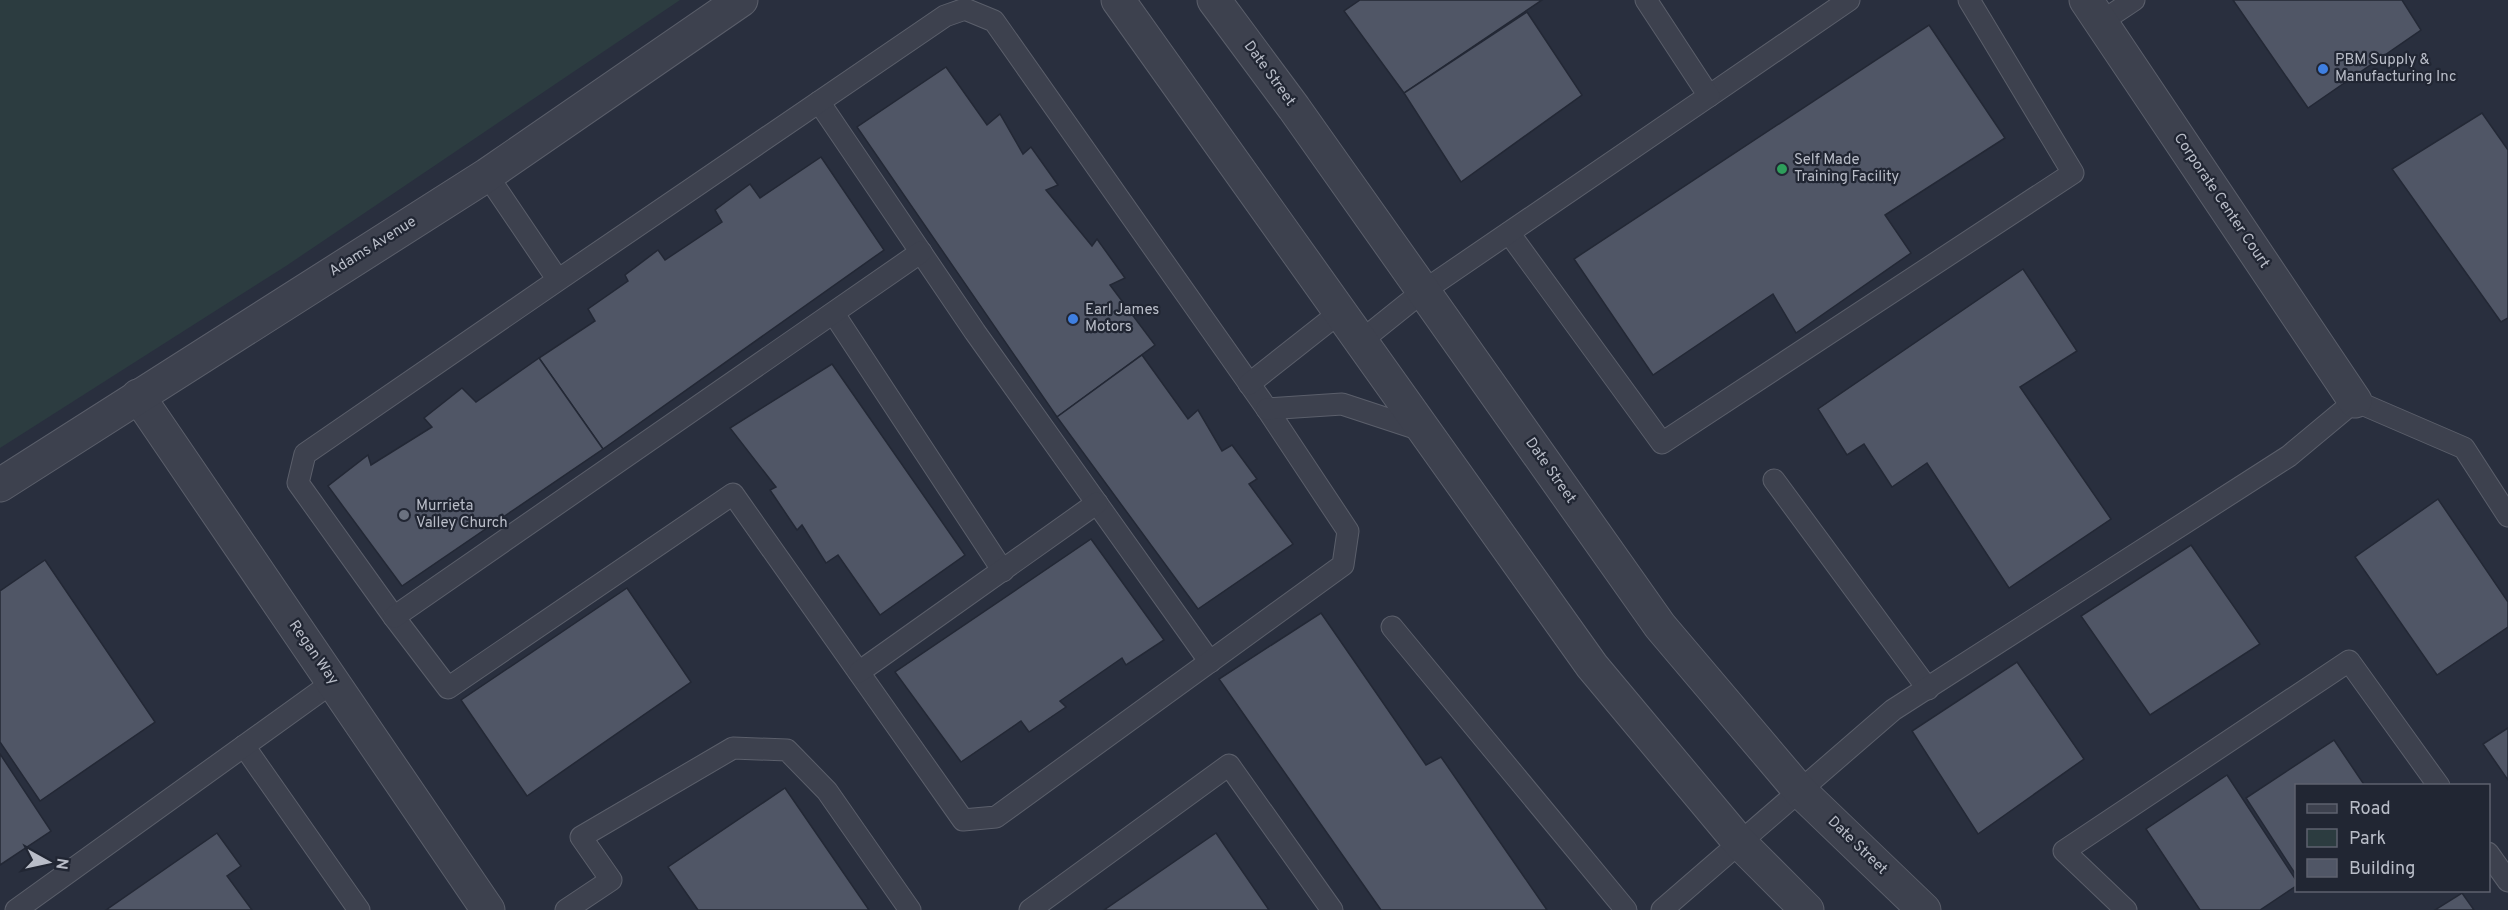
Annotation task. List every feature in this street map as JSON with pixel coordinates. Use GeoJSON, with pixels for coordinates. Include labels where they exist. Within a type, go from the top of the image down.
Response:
{"type":"FeatureCollection","features":[{"type":"Feature","properties":{"kind":"street","name":"Adams Avenue"},"geometry":{"type":"LineString","coordinates":[[0,485],[487,175],[741,0]]}},
{"type":"Feature","properties":{"kind":"street"},"geometry":{"type":"LineString","coordinates":[[1118,0],[1592,666],[1740,843],[1807,910]]}},
{"type":"Feature","properties":{"kind":"street","name":"Date Street"},"geometry":{"type":"LineString","coordinates":[[1214,0],[1294,108],[1660,626],[1800,790],[1924,910]]}},
{"type":"Feature","properties":{"kind":"street","name":"Corporate Center Court"},"geometry":{"type":"LineString","coordinates":[[2094,11],[2355,401]]}},
{"type":"Feature","properties":{"kind":"street","name":"Regan Way"},"geometry":{"type":"LineString","coordinates":[[138,396],[170,447],[488,910]]}},
{"type":"Feature","properties":{"kind":"lane"},"geometry":{"type":"LineString","coordinates":[[1646,0],[1709,96]]}},
{"type":"Feature","properties":{"kind":"lane"},"geometry":{"type":"LineString","coordinates":[[1361,341],[1422,292],[1849,0]]}},
{"type":"Feature","properties":{"kind":"lane"},"geometry":{"type":"LineString","coordinates":[[1509,233],[1662,443],[2073,173],[1969,0]]}},
{"type":"Feature","properties":{"kind":"lane"},"geometry":{"type":"LineString","coordinates":[[2094,11],[2134,0]]}},
{"type":"Feature","properties":{"kind":"lane"},"geometry":{"type":"LineString","coordinates":[[965,9],[994,21],[1267,409],[1348,531],[1343,565],[996,817],[963,820],[733,494],[448,688],[298,483],[305,454],[819,102],[945,16],[965,9]]}},
{"type":"Feature","properties":{"kind":"lane"},"geometry":{"type":"LineString","coordinates":[[819,102],[921,252],[1210,662]]}},
{"type":"Feature","properties":{"kind":"lane"},"geometry":{"type":"LineString","coordinates":[[487,175],[558,280]]}},
{"type":"Feature","properties":{"kind":"lane"},"geometry":{"type":"LineString","coordinates":[[394,617],[921,252]]}},
{"type":"Feature","properties":{"kind":"lane"},"geometry":{"type":"LineString","coordinates":[[1249,384],[1339,313]]}},
{"type":"Feature","properties":{"kind":"lane"},"geometry":{"type":"LineString","coordinates":[[834,314],[1003,571]]}},
{"type":"Feature","properties":{"kind":"lane"},"geometry":{"type":"LineString","coordinates":[[1662,910],[1893,710],[2289,456],[2355,401],[2464,448],[2508,516]]}},
{"type":"Feature","properties":{"kind":"lane"},"geometry":{"type":"LineString","coordinates":[[1267,409],[1342,404],[1425,432]]}},
{"type":"Feature","properties":{"kind":"lane"},"geometry":{"type":"LineString","coordinates":[[1774,480],[1928,689]]}},
{"type":"Feature","properties":{"kind":"lane"},"geometry":{"type":"LineString","coordinates":[[859,672],[1097,503]]}},
{"type":"Feature","properties":{"kind":"lane"},"geometry":{"type":"LineString","coordinates":[[1392,627],[1626,910]]}},
{"type":"Feature","properties":{"kind":"lane"},"geometry":{"type":"LineString","coordinates":[[2126,910],[2064,851],[2349,661],[2438,784]]}},
{"type":"Feature","properties":{"kind":"lane"},"geometry":{"type":"LineString","coordinates":[[16,910],[333,682]]}},
{"type":"Feature","properties":{"kind":"lane"},"geometry":{"type":"LineString","coordinates":[[244,746],[359,910]]}},
{"type":"Feature","properties":{"kind":"lane"},"geometry":{"type":"LineString","coordinates":[[566,910],[611,880],[581,837],[733,748],[788,750],[828,791],[910,910]]}},
{"type":"Feature","properties":{"kind":"lane"},"geometry":{"type":"LineString","coordinates":[[1030,910],[1229,765],[1332,910]]}},
{"type":"Feature","properties":{"kind":"lane"},"geometry":{"type":"LineString","coordinates":[[2490,856],[2508,880]]}},
{"type":"Feature","properties":{"kind":"green space"},"geometry":{"type":"Polygon","coordinates":[[[0,0],[680,0],[286,266],[0,448],[0,0]]]}},
{"type":"Feature","properties":{"kind":"building"},"geometry":{"type":"Polygon","coordinates":[[[1360,0],[1542,0],[1404,93],[1344,11],[1360,0]]]}},
{"type":"Feature","properties":{"kind":"building","name":"PBM Supply & Manufacturing Inc"},"geometry":{"type":"Polygon","coordinates":[[[2233,0],[2402,0],[2421,30],[2308,108],[2233,0]]]}},
{"type":"Feature","properties":{"kind":"building"},"geometry":{"type":"Polygon","coordinates":[[[1527,12],[1582,95],[1461,182],[1404,93],[1527,12]]]}},
{"type":"Feature","properties":{"kind":"building"},"geometry":{"type":"Polygon","coordinates":[[[1929,25],[2005,138],[1885,215],[1911,253],[1796,333],[1773,294],[1653,375],[1574,259],[1929,25]]]}},
{"type":"Feature","properties":{"kind":"building"},"geometry":{"type":"Polygon","coordinates":[[[946,67],[987,125],[1000,114],[1023,154],[1031,147],[1058,185],[1046,190],[1092,246],[1097,239],[1125,278],[1110,285],[1155,345],[1057,417],[857,127],[946,67]]]}},
{"type":"Feature","properties":{"kind":"building"},"geometry":{"type":"Polygon","coordinates":[[[2482,113],[2508,150],[2508,318],[2501,322],[2392,169],[2482,113]]]}},
{"type":"Feature","properties":{"kind":"building"},"geometry":{"type":"Polygon","coordinates":[[[821,157],[884,250],[603,449],[539,358],[595,321],[588,309],[628,281],[625,275],[658,250],[665,260],[722,222],[715,210],[750,184],[760,198],[821,157]]]}},
{"type":"Feature","properties":{"kind":"building"},"geometry":{"type":"Polygon","coordinates":[[[2023,269],[2077,351],[2020,387],[2111,519],[2009,588],[1927,463],[1892,487],[1864,444],[1847,455],[1818,409],[2023,269]]]}},
{"type":"Feature","properties":{"kind":"building"},"geometry":{"type":"Polygon","coordinates":[[[1142,355],[1188,419],[1198,410],[1222,451],[1232,445],[1257,479],[1249,484],[1293,544],[1198,609],[1057,417],[1142,355]]]}},
{"type":"Feature","properties":{"kind":"building"},"geometry":{"type":"Polygon","coordinates":[[[539,358],[603,449],[402,586],[328,486],[368,455],[371,465],[432,427],[424,418],[462,388],[476,402],[539,358]]]}},
{"type":"Feature","properties":{"kind":"building"},"geometry":{"type":"Polygon","coordinates":[[[832,364],[965,555],[880,615],[838,555],[826,563],[802,525],[797,530],[770,490],[776,487],[730,428],[832,364]]]}},
{"type":"Feature","properties":{"kind":"building"},"geometry":{"type":"Polygon","coordinates":[[[2438,499],[2508,602],[2508,627],[2437,675],[2355,557],[2438,499]]]}},
{"type":"Feature","properties":{"kind":"building"},"geometry":{"type":"Polygon","coordinates":[[[1091,539],[1164,640],[1126,665],[1122,658],[1060,701],[1066,707],[1029,732],[1021,721],[961,762],[895,672],[1091,539]]]}},
{"type":"Feature","properties":{"kind":"building"},"geometry":{"type":"Polygon","coordinates":[[[2191,545],[2260,644],[2150,715],[2081,616],[2191,545]]]}},
{"type":"Feature","properties":{"kind":"building"},"geometry":{"type":"Polygon","coordinates":[[[45,560],[155,722],[40,801],[0,742],[0,591],[45,560]]]}},
{"type":"Feature","properties":{"kind":"building"},"geometry":{"type":"Polygon","coordinates":[[[627,588],[691,682],[527,796],[461,700],[627,588]]]}},
{"type":"Feature","properties":{"kind":"building"},"geometry":{"type":"Polygon","coordinates":[[[1321,613],[1426,765],[1441,757],[1547,910],[1381,910],[1219,679],[1321,613]]]}},
{"type":"Feature","properties":{"kind":"building"},"geometry":{"type":"Polygon","coordinates":[[[2017,662],[2084,759],[1978,834],[1912,731],[2017,662]]]}},
{"type":"Feature","properties":{"kind":"building"},"geometry":{"type":"Polygon","coordinates":[[[2508,728],[2508,780],[2483,744],[2508,728]]]}},
{"type":"Feature","properties":{"kind":"building"},"geometry":{"type":"Polygon","coordinates":[[[2334,740],[2364,784],[2295,784],[2295,873],[2246,798],[2334,740]]]}},
{"type":"Feature","properties":{"kind":"building"},"geometry":{"type":"Polygon","coordinates":[[[0,754],[51,831],[0,865],[0,754]]]}},
{"type":"Feature","properties":{"kind":"building"},"geometry":{"type":"Polygon","coordinates":[[[2227,775],[2295,878],[2295,887],[2260,910],[2200,910],[2146,829],[2227,775]]]}},
{"type":"Feature","properties":{"kind":"building"},"geometry":{"type":"Polygon","coordinates":[[[785,788],[869,910],[698,910],[668,867],[785,788]]]}},
{"type":"Feature","properties":{"kind":"building"},"geometry":{"type":"Polygon","coordinates":[[[217,833],[241,866],[227,876],[252,910],[106,910],[217,833]]]}},
{"type":"Feature","properties":{"kind":"building"},"geometry":{"type":"Polygon","coordinates":[[[1216,833],[1269,910],[1104,910],[1216,833]]]}},
{"type":"Feature","properties":{"kind":"building"},"geometry":{"type":"Polygon","coordinates":[[[2462,893],[2474,910],[2435,910],[2462,893]]]}},
{"type":"Feature","properties":{"kind":"place","name":"PBM Supply & Manufacturing Inc"},"geometry":{"type":"Point","coordinates":[2323,69]}},
{"type":"Feature","properties":{"kind":"place","name":"Self Made Training Facility"},"geometry":{"type":"Point","coordinates":[1782,169]}},
{"type":"Feature","properties":{"kind":"place","name":"Earl James Motors"},"geometry":{"type":"Point","coordinates":[1073,319]}},
{"type":"Feature","properties":{"kind":"place","name":"Murrieta Valley Church"},"geometry":{"type":"Point","coordinates":[404,515]}}]}
